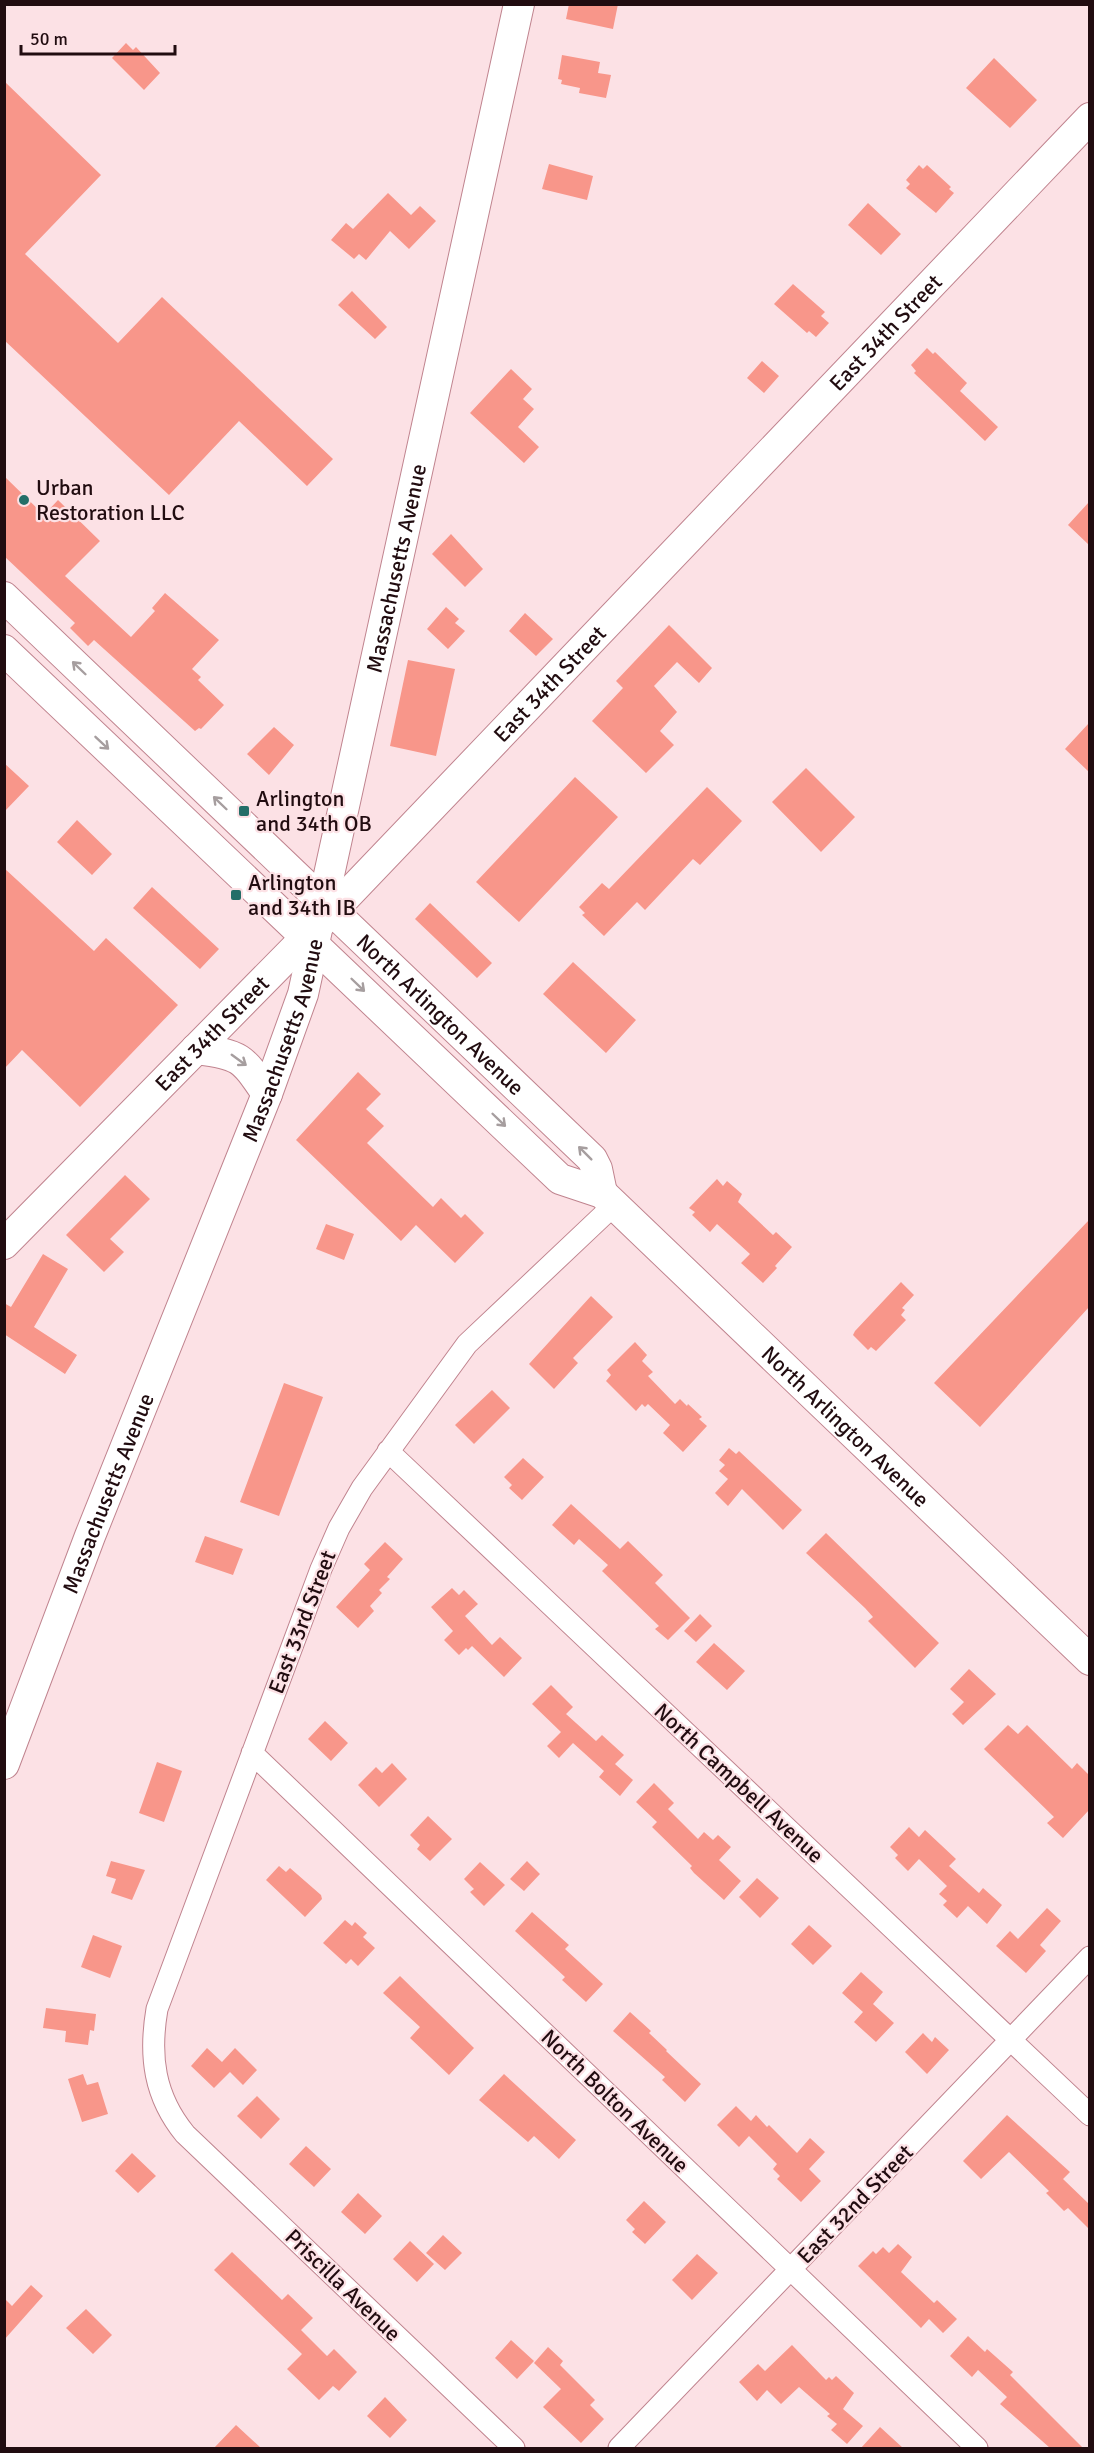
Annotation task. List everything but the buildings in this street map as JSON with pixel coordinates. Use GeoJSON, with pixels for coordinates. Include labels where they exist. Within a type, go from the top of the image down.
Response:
{"type":"FeatureCollection","features":[{"type":"Feature","properties":{"kind":"main road","name":"Massachusetts Avenue"},"geometry":{"type":"LineString","coordinates":[[4,1764],[90,1536],[267,1094],[303,994],[519,4]]}},
{"type":"Feature","properties":{"kind":"main road","name":"East 34th Street"},"geometry":{"type":"LineString","coordinates":[[4,1244],[319,923],[1089,118]]}},
{"type":"Feature","properties":{"kind":"main road","name":"North Arlington Avenue"},"geometry":{"type":"LineString","coordinates":[[4,597],[319,923]]}},
{"type":"Feature","properties":{"kind":"main road","name":"North Arlington Avenue"},"geometry":{"type":"LineString","coordinates":[[4,650],[592,1159],[608,1199],[1089,1660]]}},
{"type":"Feature","properties":{"kind":"main road"},"geometry":{"type":"LineString","coordinates":[[196,1049],[227,1052],[239,1058],[267,1094]]}},
{"type":"Feature","properties":{"kind":"street","name":"East 33rd Street"},"geometry":{"type":"LineString","coordinates":[[173,2120],[160,2092],[154,2070],[152,2043],[157,2009],[339,1528],[362,1488],[388,1451],[480,1329],[608,1199]]}},
{"type":"Feature","properties":{"kind":"street","name":"North Campbell Avenue"},"geometry":{"type":"LineString","coordinates":[[388,1451],[1089,2115]]}},
{"type":"Feature","properties":{"kind":"street","name":"North Bolton Avenue"},"geometry":{"type":"LineString","coordinates":[[252,1753],[977,2448]]}},
{"type":"Feature","properties":{"kind":"street","name":"East 32nd Street"},"geometry":{"type":"LineString","coordinates":[[619,2448],[792,2270],[1089,1957]]}},
{"type":"Feature","properties":{"kind":"street","name":"Priscilla Avenue"},"geometry":{"type":"LineString","coordinates":[[173,2120],[514,2448]]}},
{"type":"Feature","properties":{"kind":"place","name":"Urban Restoration LLC"},"geometry":{"type":"Point","coordinates":[24,500]}},
{"type":"Feature","properties":{"kind":"place","name":"Arlington and 34th OB"},"geometry":{"type":"Point","coordinates":[244,811]}},
{"type":"Feature","properties":{"kind":"place","name":"Arlington and 34th IB"},"geometry":{"type":"Point","coordinates":[236,895]}}]}
